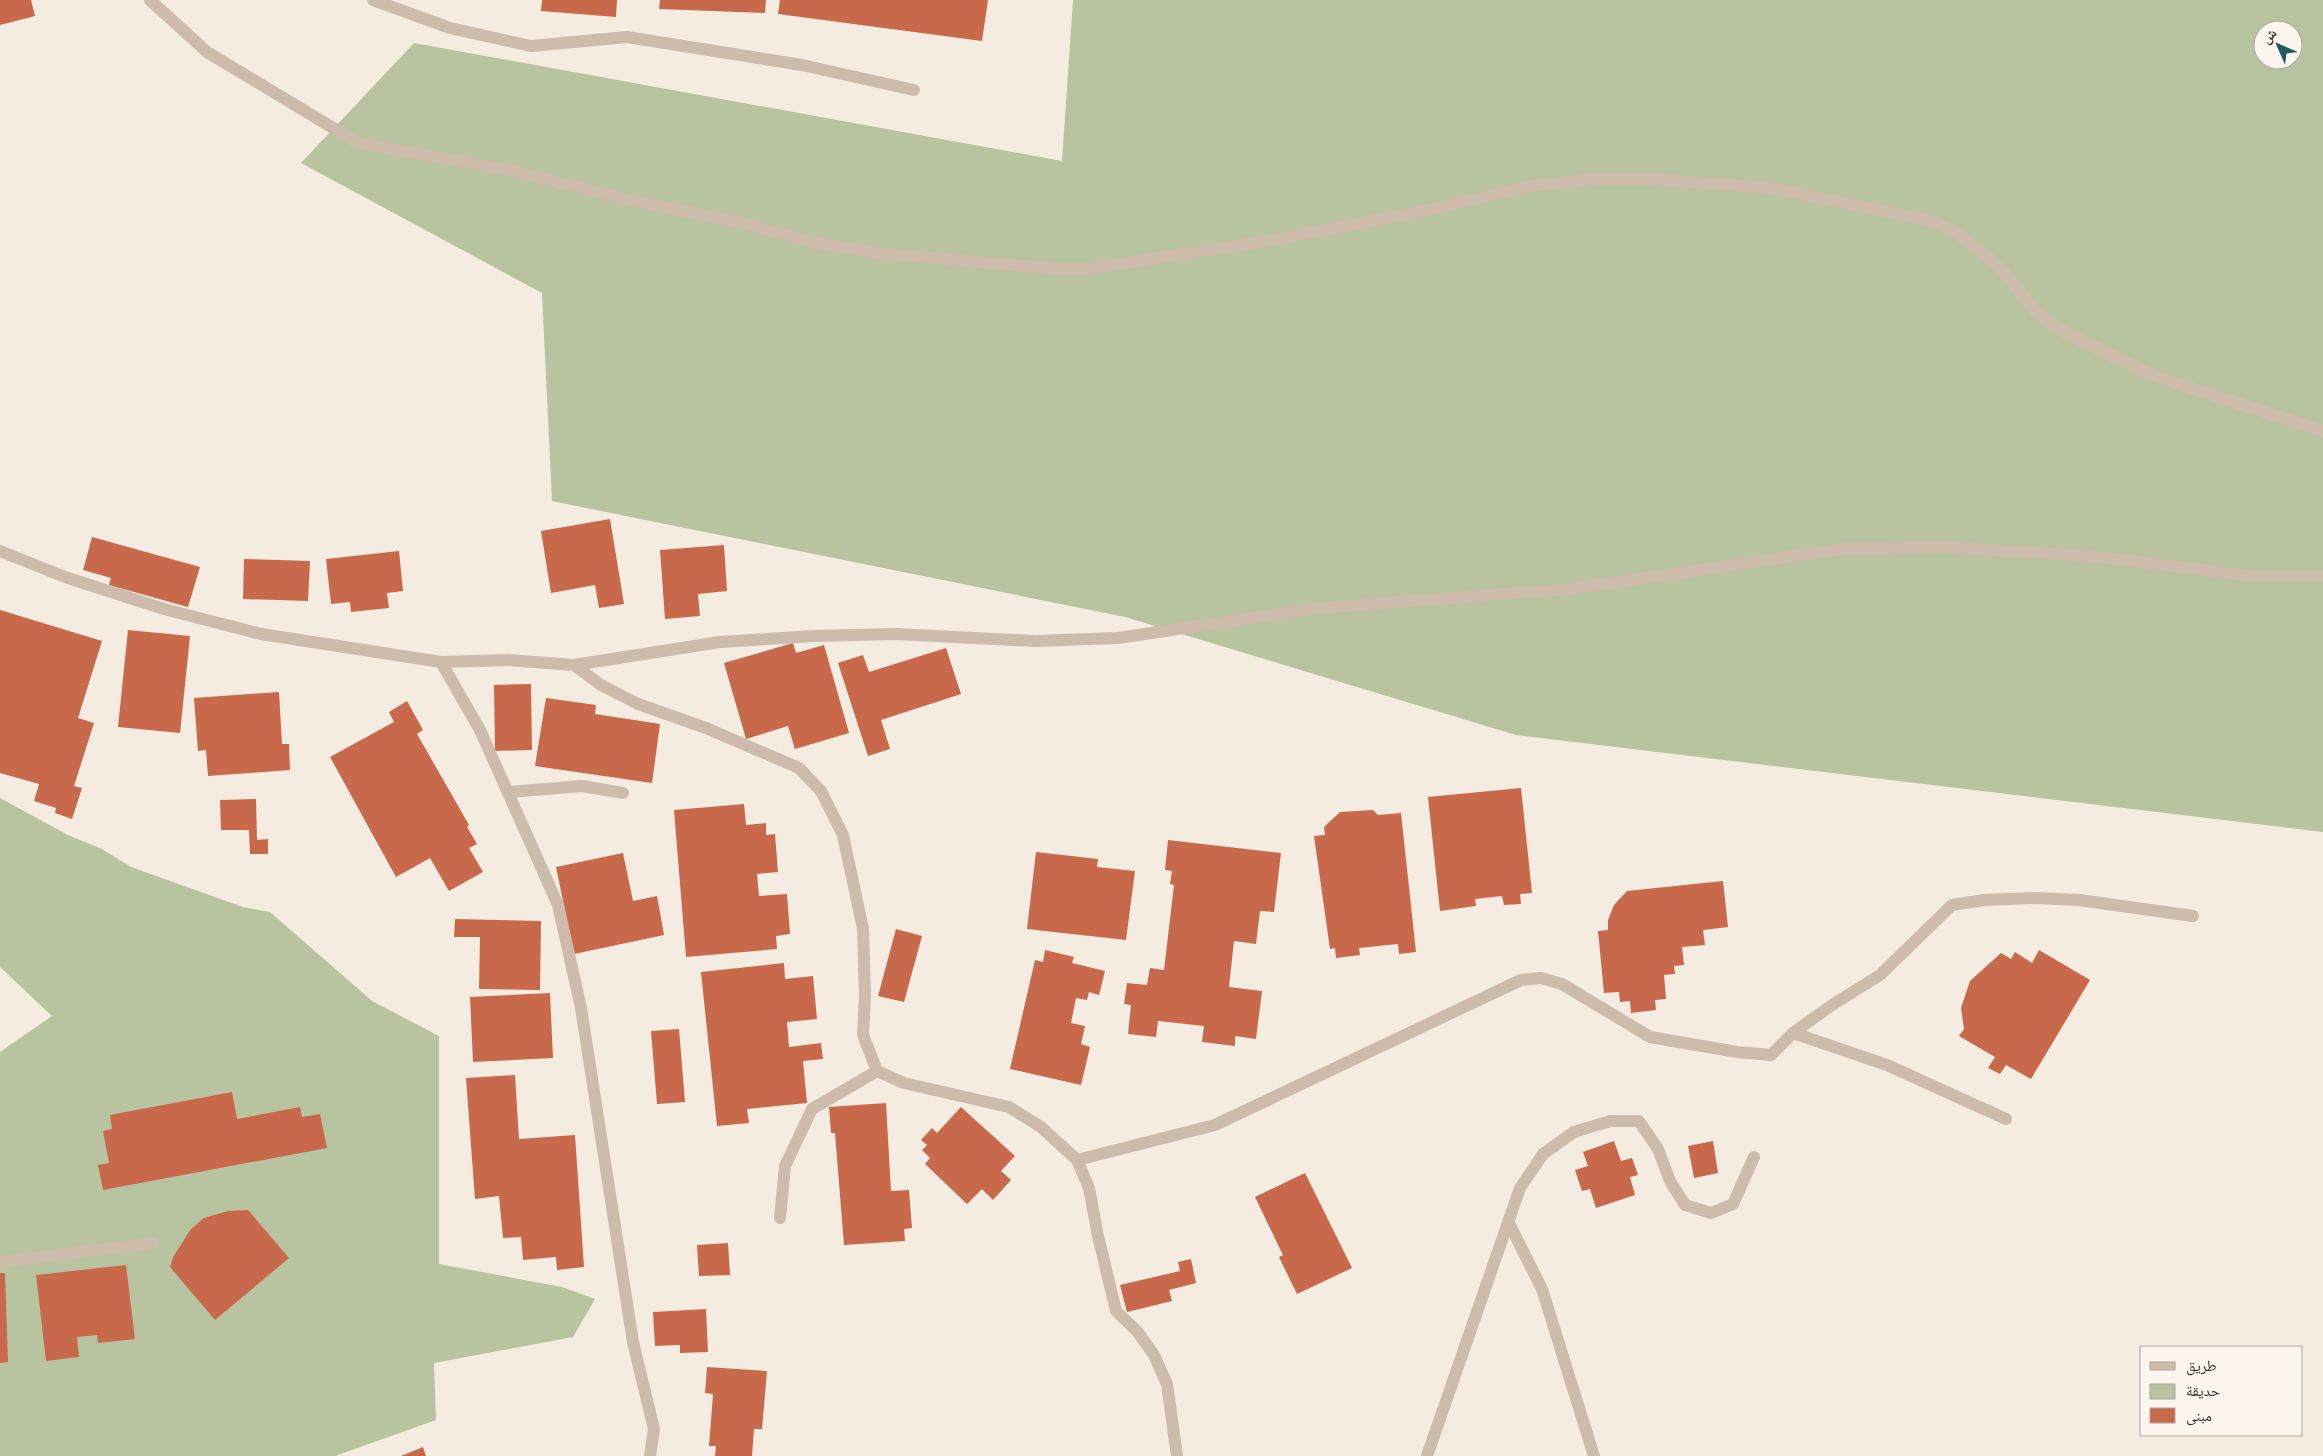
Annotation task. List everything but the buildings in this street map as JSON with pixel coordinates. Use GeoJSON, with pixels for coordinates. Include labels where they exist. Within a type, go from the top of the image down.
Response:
{"type":"FeatureCollection","features":[{"type":"Feature","properties":{"kind":"street"},"geometry":{"type":"LineString","coordinates":[[150,0],[207,52],[358,143],[510,170],[639,202],[742,222],[813,242],[876,253],[1086,269],[1267,242],[1429,210],[1531,186],[1595,179],[1650,179],[1715,185],[1739,185],[1807,194],[1932,221],[1957,233],[1985,255],[2002,270],[2037,313],[2060,330],[2154,376],[2323,431]]}},
{"type":"Feature","properties":{"kind":"street"},"geometry":{"type":"LineString","coordinates":[[372,0],[450,28],[531,46],[627,37],[802,65],[914,90]]}},
{"type":"Feature","properties":{"kind":"street"},"geometry":{"type":"LineString","coordinates":[[0,551],[65,576],[164,609],[261,634],[441,662],[507,660],[574,665],[720,642],[814,636],[896,634],[1035,642],[1118,638],[1319,608],[1570,589],[1842,549],[1947,547],[2099,556],[2251,576],[2323,576]]}},
{"type":"Feature","properties":{"kind":"street"},"geometry":{"type":"LineString","coordinates":[[441,662],[480,730],[558,905],[581,1008],[633,1342],[654,1428],[650,1456]]}},
{"type":"Feature","properties":{"kind":"street"},"geometry":{"type":"LineString","coordinates":[[574,665],[601,685],[638,704],[706,728],[799,768],[822,791],[843,835],[864,929],[865,996],[863,1034],[877,1071],[904,1082],[1009,1107],[1034,1122],[1077,1160],[1089,1188],[1098,1236],[1116,1311],[1154,1355],[1167,1384],[1176,1456]]}},
{"type":"Feature","properties":{"kind":"street"},"geometry":{"type":"LineString","coordinates":[[509,792],[582,786],[623,793]]}},
{"type":"Feature","properties":{"kind":"street"},"geometry":{"type":"LineString","coordinates":[[1077,1160],[1215,1124],[1521,980],[1541,978],[1562,984],[1650,1037],[1737,1052],[1771,1055],[1793,1034],[1832,1005],[1880,975],[1952,905],[2010,899],[2079,900],[2193,916]]}},
{"type":"Feature","properties":{"kind":"street"},"geometry":{"type":"LineString","coordinates":[[1793,1034],[1887,1065],[2006,1119]]}},
{"type":"Feature","properties":{"kind":"street"},"geometry":{"type":"LineString","coordinates":[[780,1218],[785,1166],[812,1110],[877,1071]]}},
{"type":"Feature","properties":{"kind":"street"},"geometry":{"type":"LineString","coordinates":[[1427,1456],[1520,1188],[1543,1154],[1574,1132],[1610,1120],[1639,1121],[1658,1149],[1670,1182],[1685,1205],[1711,1213],[1733,1204],[1754,1157]]}},
{"type":"Feature","properties":{"kind":"street"},"geometry":{"type":"LineString","coordinates":[[1509,1222],[1542,1290],[1594,1456]]}},
{"type":"Feature","properties":{"kind":"street"},"geometry":{"type":"LineString","coordinates":[[0,1262],[153,1243]]}},
{"type":"Feature","properties":{"kind":"green space"},"geometry":{"type":"Polygon","coordinates":[[[1073,0],[2323,0],[2323,832],[1516,735],[1125,617],[552,501],[542,293],[301,163],[414,43],[1062,161],[1073,0]]]}},
{"type":"Feature","properties":{"kind":"green space"},"geometry":{"type":"Polygon","coordinates":[[[0,798],[68,835],[102,849],[131,867],[243,907],[270,912],[372,1001],[439,1036],[439,1264],[562,1287],[595,1299],[573,1337],[434,1363],[436,1420],[335,1456],[0,1456],[0,1052],[52,1016],[0,967],[0,798]]]}}]}
